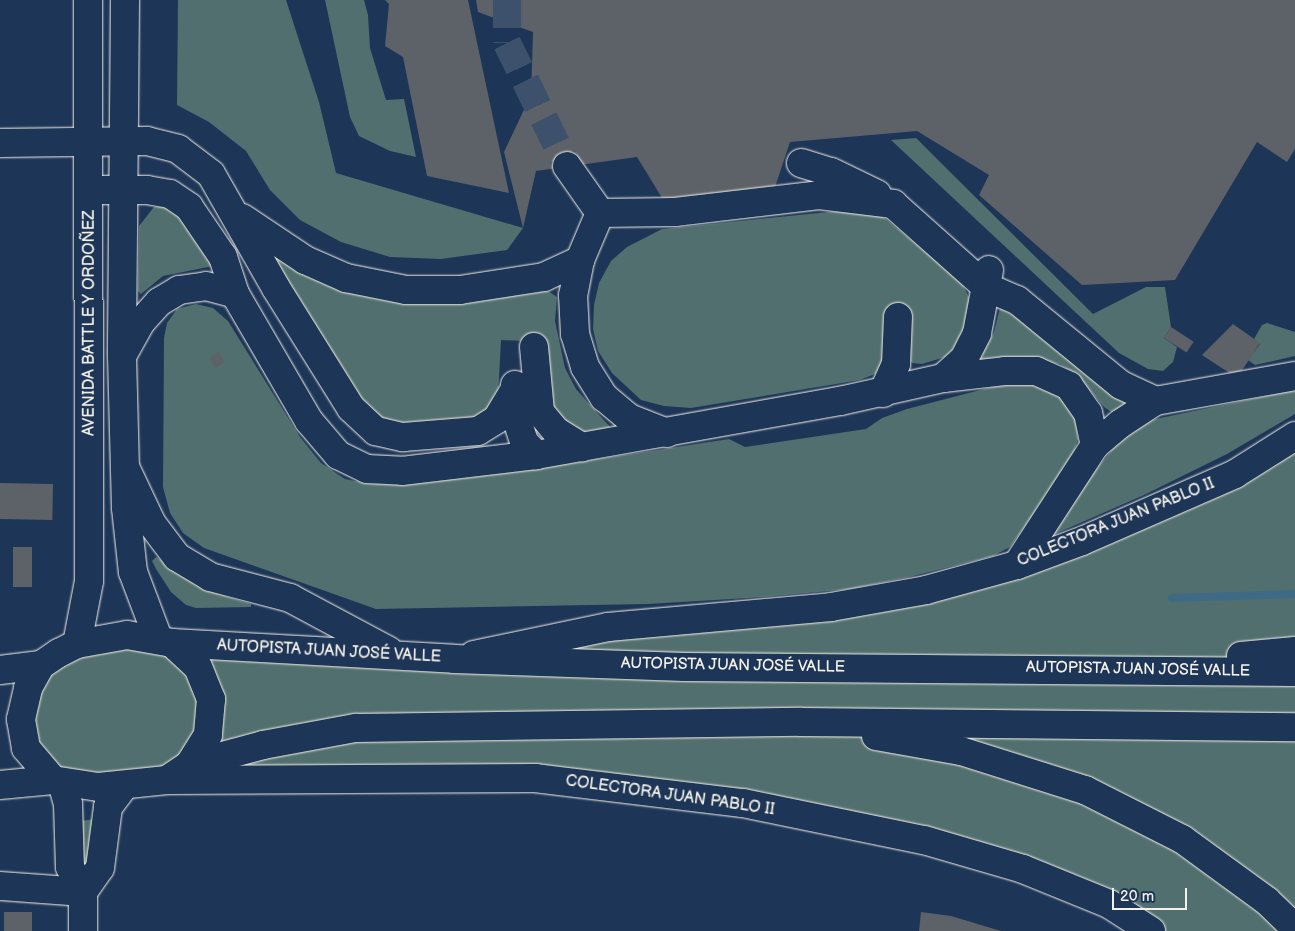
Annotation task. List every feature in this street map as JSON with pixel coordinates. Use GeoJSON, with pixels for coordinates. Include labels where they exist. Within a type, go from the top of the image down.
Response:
{"type":"FeatureCollection","features":[{"type":"Feature","properties":{"kind":"main road","name":"AVENIDA BATTLE Y ORDOÑEZ"},"geometry":{"type":"LineString","coordinates":[[77,644],[89,581],[90,143],[88,0]]}},
{"type":"Feature","properties":{"kind":"main road","name":"AVENIDA BATTLE Y ORDOÑEZ"},"geometry":{"type":"LineString","coordinates":[[125,0],[122,356],[125,467],[133,572],[165,641]]}},
{"type":"Feature","properties":{"kind":"main road"},"geometry":{"type":"LineString","coordinates":[[0,143],[148,141],[178,149],[211,174],[235,213],[276,288],[350,408],[376,431],[403,437],[478,431],[497,419],[515,388],[527,348],[540,412],[556,431],[582,447]]}},
{"type":"Feature","properties":{"kind":"main road"},"geometry":{"type":"LineString","coordinates":[[801,163],[862,184],[893,204],[988,276],[1121,385],[1156,401]]}},
{"type":"Feature","properties":{"kind":"main road"},"geometry":{"type":"LineString","coordinates":[[567,166],[600,213]]}},
{"type":"Feature","properties":{"kind":"main road"},"geometry":{"type":"LineString","coordinates":[[90,190],[124,190],[170,194],[189,207],[223,257],[235,294],[309,421],[338,455],[367,469],[402,471],[536,455],[882,393],[943,378],[1036,371],[1069,386],[1088,413],[1095,445]]}},
{"type":"Feature","properties":{"kind":"main road"},"geometry":{"type":"LineString","coordinates":[[600,213],[675,212],[819,195],[893,204]]}},
{"type":"Feature","properties":{"kind":"main road"},"geometry":{"type":"LineString","coordinates":[[235,213],[305,260],[346,278],[406,290],[460,290],[544,277],[580,260]]}},
{"type":"Feature","properties":{"kind":"main road"},"geometry":{"type":"LineString","coordinates":[[600,213],[580,260],[573,295],[575,334],[585,368],[604,396],[629,418],[667,433]]}},
{"type":"Feature","properties":{"kind":"main road"},"geometry":{"type":"LineString","coordinates":[[943,378],[964,359],[978,333],[988,276]]}},
{"type":"Feature","properties":{"kind":"main road"},"geometry":{"type":"LineString","coordinates":[[122,356],[147,315],[158,302],[179,290],[206,286],[235,294]]}},
{"type":"Feature","properties":{"kind":"main road"},"geometry":{"type":"LineString","coordinates":[[882,393],[896,364],[898,317]]}},
{"type":"Feature","properties":{"kind":"main road"},"geometry":{"type":"LineString","coordinates":[[1017,565],[1095,445],[1156,401],[1295,376]]}},
{"type":"Feature","properties":{"kind":"main road"},"geometry":{"type":"LineString","coordinates":[[515,388],[516,417],[524,442],[536,455]]}},
{"type":"Feature","properties":{"kind":"main road","name":"COLECTORA JUAN PABLO II"},"geometry":{"type":"LineString","coordinates":[[454,659],[608,627],[831,607],[926,590],[1017,565],[1082,541],[1235,474],[1295,436]]}},
{"type":"Feature","properties":{"kind":"main road"},"geometry":{"type":"LineString","coordinates":[[125,467],[152,524],[177,557],[210,577],[290,598],[394,654]]}},
{"type":"Feature","properties":{"kind":"main road"},"geometry":{"type":"LineString","coordinates":[[0,670],[41,665],[77,644],[127,635],[165,641],[198,667],[211,699],[208,735],[189,764],[167,780],[124,786],[98,787],[57,781],[0,785]]}},
{"type":"Feature","properties":{"kind":"main road","name":"AUTOPISTA JUAN JOSÉ VALLE"},"geometry":{"type":"LineString","coordinates":[[165,641],[454,659],[684,667],[1102,668],[1295,672]]}},
{"type":"Feature","properties":{"kind":"main road"},"geometry":{"type":"LineString","coordinates":[[1102,668],[1295,651]]}},
{"type":"Feature","properties":{"kind":"main road"},"geometry":{"type":"LineString","coordinates":[[41,665],[28,688],[21,719],[26,748],[57,781],[68,804],[70,867],[83,892],[83,931]]}},
{"type":"Feature","properties":{"kind":"main road"},"geometry":{"type":"LineString","coordinates":[[189,764],[263,745],[356,728],[801,722],[1295,726]]}},
{"type":"Feature","properties":{"kind":"main road"},"geometry":{"type":"LineString","coordinates":[[801,722],[961,751],[1085,790],[1182,839],[1268,901],[1295,928]]}},
{"type":"Feature","properties":{"kind":"main road","name":"COLECTORA JUAN PABLO II"},"geometry":{"type":"LineString","coordinates":[[167,780],[535,778],[743,803],[924,840],[1023,870],[1109,904],[1151,931]]}},
{"type":"Feature","properties":{"kind":"main road"},"geometry":{"type":"LineString","coordinates":[[83,892],[100,868],[108,807],[124,786]]}},
{"type":"Feature","properties":{"kind":"main road"},"geometry":{"type":"LineString","coordinates":[[0,886],[83,892]]}},
{"type":"Feature","properties":{"kind":"green space"},"geometry":{"type":"Polygon","coordinates":[[[178,0],[286,0],[319,102],[336,173],[523,228],[507,250],[441,259],[390,257],[341,242],[300,220],[270,190],[246,151],[209,122],[177,105],[178,0]]]}},
{"type":"Feature","properties":{"kind":"green space"},"geometry":{"type":"Polygon","coordinates":[[[325,0],[364,0],[368,15],[370,48],[386,100],[404,99],[416,157],[390,151],[359,136],[350,117],[325,0]]]}},
{"type":"Feature","properties":{"kind":"green space"},"geometry":{"type":"Polygon","coordinates":[[[916,138],[1093,314],[1146,287],[1165,287],[1171,327],[1164,338],[1177,347],[1173,362],[1163,371],[1148,369],[1119,353],[891,140],[916,138]]]}},
{"type":"Feature","properties":{"kind":"green space"},"geometry":{"type":"Polygon","coordinates":[[[166,206],[177,209],[218,265],[163,276],[141,294],[138,291],[139,226],[154,207],[166,206]]]}},
{"type":"Feature","properties":{"kind":"green space"},"geometry":{"type":"Polygon","coordinates":[[[848,210],[881,215],[960,280],[969,297],[970,315],[962,340],[945,357],[922,364],[912,363],[908,357],[884,364],[875,374],[860,380],[691,408],[664,406],[641,400],[612,373],[598,351],[593,329],[594,305],[599,283],[611,261],[627,247],[662,229],[848,210]]]}},
{"type":"Feature","properties":{"kind":"green space"},"geometry":{"type":"Polygon","coordinates":[[[276,255],[402,302],[441,304],[548,291],[557,297],[555,321],[565,368],[576,389],[611,428],[587,435],[553,418],[544,390],[547,342],[501,340],[498,397],[490,408],[474,420],[401,424],[382,419],[368,410],[276,262],[276,255]]]}},
{"type":"Feature","properties":{"kind":"green space"},"geometry":{"type":"Polygon","coordinates":[[[196,304],[213,308],[228,321],[300,437],[321,463],[345,479],[371,484],[513,472],[729,439],[745,447],[866,429],[882,418],[907,409],[1019,380],[1056,388],[1076,419],[1078,439],[1071,462],[1010,547],[993,556],[909,577],[850,589],[764,597],[648,604],[376,609],[204,548],[183,533],[170,513],[163,487],[164,338],[167,323],[177,309],[196,304]]]}},
{"type":"Feature","properties":{"kind":"green space"},"geometry":{"type":"Polygon","coordinates":[[[1000,308],[1031,325],[1087,376],[1125,402],[1122,407],[1113,413],[1104,407],[1078,376],[1060,364],[1016,357],[978,362],[994,332],[1000,308]]]}},
{"type":"Feature","properties":{"kind":"green space"},"geometry":{"type":"Polygon","coordinates":[[[1267,323],[1295,332],[1295,356],[1255,365],[1248,360],[1260,344],[1254,339],[1262,325],[1267,323]]]}},
{"type":"Feature","properties":{"kind":"green space"},"geometry":{"type":"Polygon","coordinates":[[[1295,390],[1295,414],[1227,454],[1144,495],[1055,534],[1050,527],[1123,436],[1146,421],[1295,390]]]}},
{"type":"Feature","properties":{"kind":"green space"},"geometry":{"type":"Polygon","coordinates":[[[1295,436],[1295,931],[1151,931],[1023,869],[535,778],[142,785],[35,763],[28,688],[77,644],[394,654],[831,607],[1017,565],[1295,436]]]}},
{"type":"Feature","properties":{"kind":"green space"},"geometry":{"type":"Polygon","coordinates":[[[156,557],[221,595],[251,604],[251,607],[196,608],[186,605],[171,592],[156,569],[152,561],[156,557]]]}},
{"type":"Feature","properties":{"kind":"green space"},"geometry":{"type":"Polygon","coordinates":[[[96,819],[90,864],[85,868],[79,865],[80,821],[96,819]]]}},
{"type":"Feature","properties":{"kind":"building"},"geometry":{"type":"Polygon","coordinates":[[[385,0],[468,0],[509,193],[427,176],[403,57],[385,46],[389,4],[385,0]]]}},
{"type":"Feature","properties":{"kind":"building"},"geometry":{"type":"Polygon","coordinates":[[[476,0],[1295,0],[1295,149],[1287,162],[1257,142],[1175,280],[1082,285],[979,195],[989,175],[917,131],[790,142],[772,196],[667,206],[637,157],[536,171],[523,228],[504,152],[531,95],[533,32],[478,12],[476,0]]]}},
{"type":"Feature","properties":{"kind":"building"},"geometry":{"type":"Polygon","coordinates":[[[1233,324],[1260,343],[1237,378],[1202,355],[1233,324]]]}},
{"type":"Feature","properties":{"kind":"building"},"geometry":{"type":"Polygon","coordinates":[[[1171,327],[1194,342],[1187,353],[1164,338],[1171,327]]]}},
{"type":"Feature","properties":{"kind":"building"},"geometry":{"type":"Polygon","coordinates":[[[218,352],[225,362],[216,368],[209,358],[218,352]]]}},
{"type":"Feature","properties":{"kind":"building"},"geometry":{"type":"Polygon","coordinates":[[[0,483],[53,484],[52,520],[0,519],[0,483]]]}},
{"type":"Feature","properties":{"kind":"building"},"geometry":{"type":"Polygon","coordinates":[[[13,547],[32,547],[32,587],[13,587],[13,547]]]}},
{"type":"Feature","properties":{"kind":"building"},"geometry":{"type":"Polygon","coordinates":[[[4,912],[32,912],[32,931],[4,931],[4,912]]]}},
{"type":"Feature","properties":{"kind":"building"},"geometry":{"type":"Polygon","coordinates":[[[921,912],[951,916],[1001,931],[919,931],[921,912]]]}},
{"type":"Feature","properties":{"kind":"waterway"},"geometry":{"type":"LineString","coordinates":[[1172,598],[1295,594]]}},
{"type":"Feature","properties":{"kind":"tunnel"},"geometry":{"type":"LineString","coordinates":[[507,0],[507,43],[567,166]]}}]}
